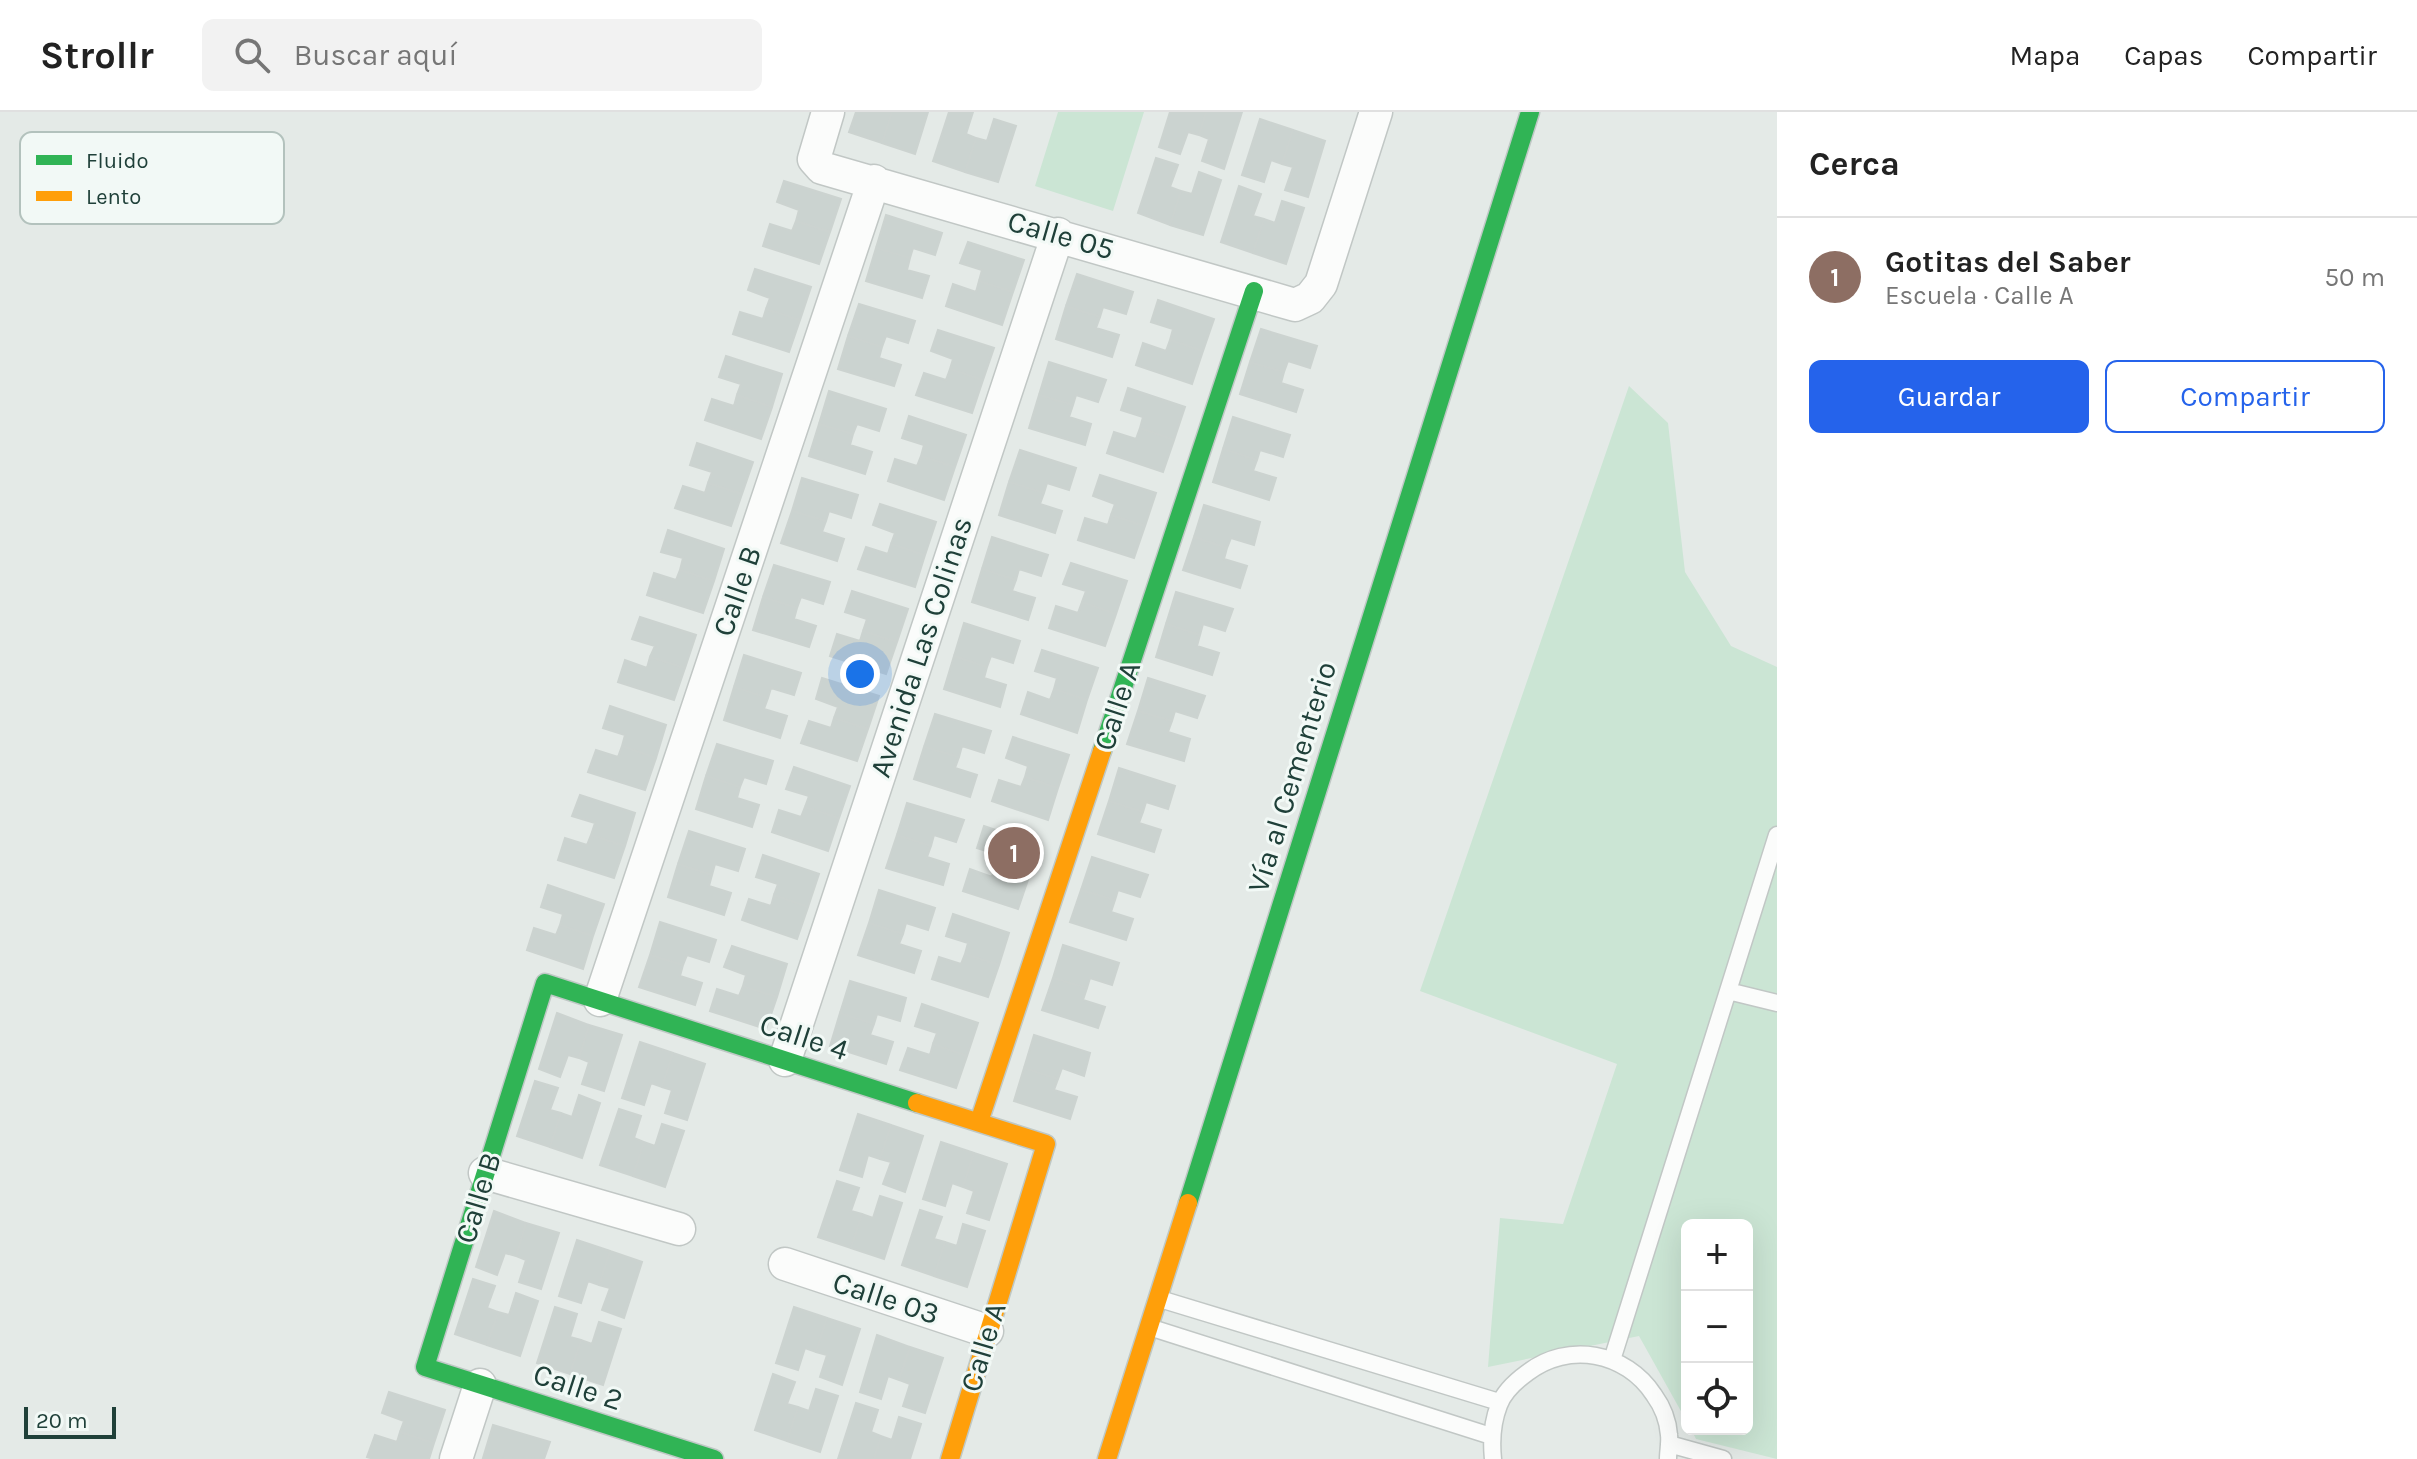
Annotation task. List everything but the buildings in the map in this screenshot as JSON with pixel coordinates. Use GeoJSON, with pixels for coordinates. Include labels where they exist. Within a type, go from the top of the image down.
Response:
{"type":"FeatureCollection","features":[{"type":"Feature","properties":{"kind":"street","name":"Calle 05"},"geometry":{"type":"LineString","coordinates":[[828,112],[814,159],[822,168],[1295,305],[1310,298],[1321,284],[1369,114]]}},
{"type":"Feature","properties":{"kind":"street","name":"Vía al Cementerio"},"geometry":{"type":"LineString","coordinates":[[1107,1459],[1530,112]]}},
{"type":"Feature","properties":{"kind":"street","name":"Calle B"},"geometry":{"type":"LineString","coordinates":[[600,1000],[874,181]]}},
{"type":"Feature","properties":{"kind":"street","name":"Avenida Las Colinas"},"geometry":{"type":"LineString","coordinates":[[785,1060],[1058,234]]}},
{"type":"Feature","properties":{"kind":"street","name":"Calle A"},"geometry":{"type":"LineString","coordinates":[[979,1122],[1254,291]]}},
{"type":"Feature","properties":{"kind":"street","name":"Calle B"},"geometry":{"type":"LineString","coordinates":[[425,1367],[545,983]]}},
{"type":"Feature","properties":{"kind":"street","name":"Calle 4"},"geometry":{"type":"LineString","coordinates":[[545,983],[1046,1144]]}},
{"type":"Feature","properties":{"kind":"street","name":"Calle A"},"geometry":{"type":"LineString","coordinates":[[950,1459],[1046,1144]]}},
{"type":"Feature","properties":{"kind":"street"},"geometry":{"type":"LineString","coordinates":[[485,1173],[679,1229]]}},
{"type":"Feature","properties":{"kind":"street","name":"Calle 03"},"geometry":{"type":"LineString","coordinates":[[785,1264],[987,1331]]}},
{"type":"Feature","properties":{"kind":"street","name":"Calle 2"},"geometry":{"type":"LineString","coordinates":[[425,1367],[667,1452],[714,1459]]}},
{"type":"Feature","properties":{"kind":"street"},"geometry":{"type":"LineString","coordinates":[[456,1459],[480,1385]]}},
{"type":"Feature","properties":{"kind":"lane"},"geometry":{"type":"LineString","coordinates":[[1612,1360],[1777,835]]}},
{"type":"Feature","properties":{"kind":"lane"},"geometry":{"type":"LineString","coordinates":[[1728,991],[1777,1003]]}},
{"type":"Feature","properties":{"kind":"lane"},"geometry":{"type":"LineString","coordinates":[[1158,1298],[1499,1402]]}},
{"type":"Feature","properties":{"kind":"lane"},"geometry":{"type":"LineString","coordinates":[[1149,1327],[1491,1436]]}},
{"type":"Feature","properties":{"kind":"lane"},"geometry":{"type":"LineString","coordinates":[[1493,1459],[1491,1436],[1499,1402],[1514,1382],[1537,1365],[1565,1355],[1594,1354],[1622,1363],[1645,1381],[1661,1405],[1669,1432],[1668,1452],[1723,1459]]}},
{"type":"Feature","properties":{"kind":"green space"},"geometry":{"type":"Polygon","coordinates":[[[1058,112],[1144,112],[1113,211],[1035,186],[1058,112]]]}},
{"type":"Feature","properties":{"kind":"green space"},"geometry":{"type":"Polygon","coordinates":[[[1629,386],[1668,423],[1685,572],[1731,646],[1777,667],[1777,1459],[1696,1439],[1694,1435],[1753,1435],[1753,1219],[1681,1219],[1681,1411],[1639,1336],[1488,1367],[1500,1218],[1563,1224],[1617,1064],[1420,991],[1629,386]]]}},
{"type":"Feature","properties":{"kind":"traffic: fast"},"geometry":{"type":"LineString","coordinates":[[1188,1203],[1530,112]]}},
{"type":"Feature","properties":{"kind":"traffic: fast"},"geometry":{"type":"LineString","coordinates":[[1102,751],[1254,291]]}},
{"type":"Feature","properties":{"kind":"traffic: fast"},"geometry":{"type":"LineString","coordinates":[[714,1459],[425,1367],[545,983],[917,1103]]}},
{"type":"Feature","properties":{"kind":"traffic: slow"},"geometry":{"type":"LineString","coordinates":[[979,1122],[1102,751]]}},
{"type":"Feature","properties":{"kind":"traffic: slow"},"geometry":{"type":"LineString","coordinates":[[917,1103],[1046,1144],[950,1459]]}},
{"type":"Feature","properties":{"kind":"traffic: slow"},"geometry":{"type":"LineString","coordinates":[[1107,1459],[1188,1203]]}},
{"type":"Feature","properties":{"kind":"place","name":"Gotitas del Saber"},"geometry":{"type":"Point","coordinates":[1014,853]}}]}
